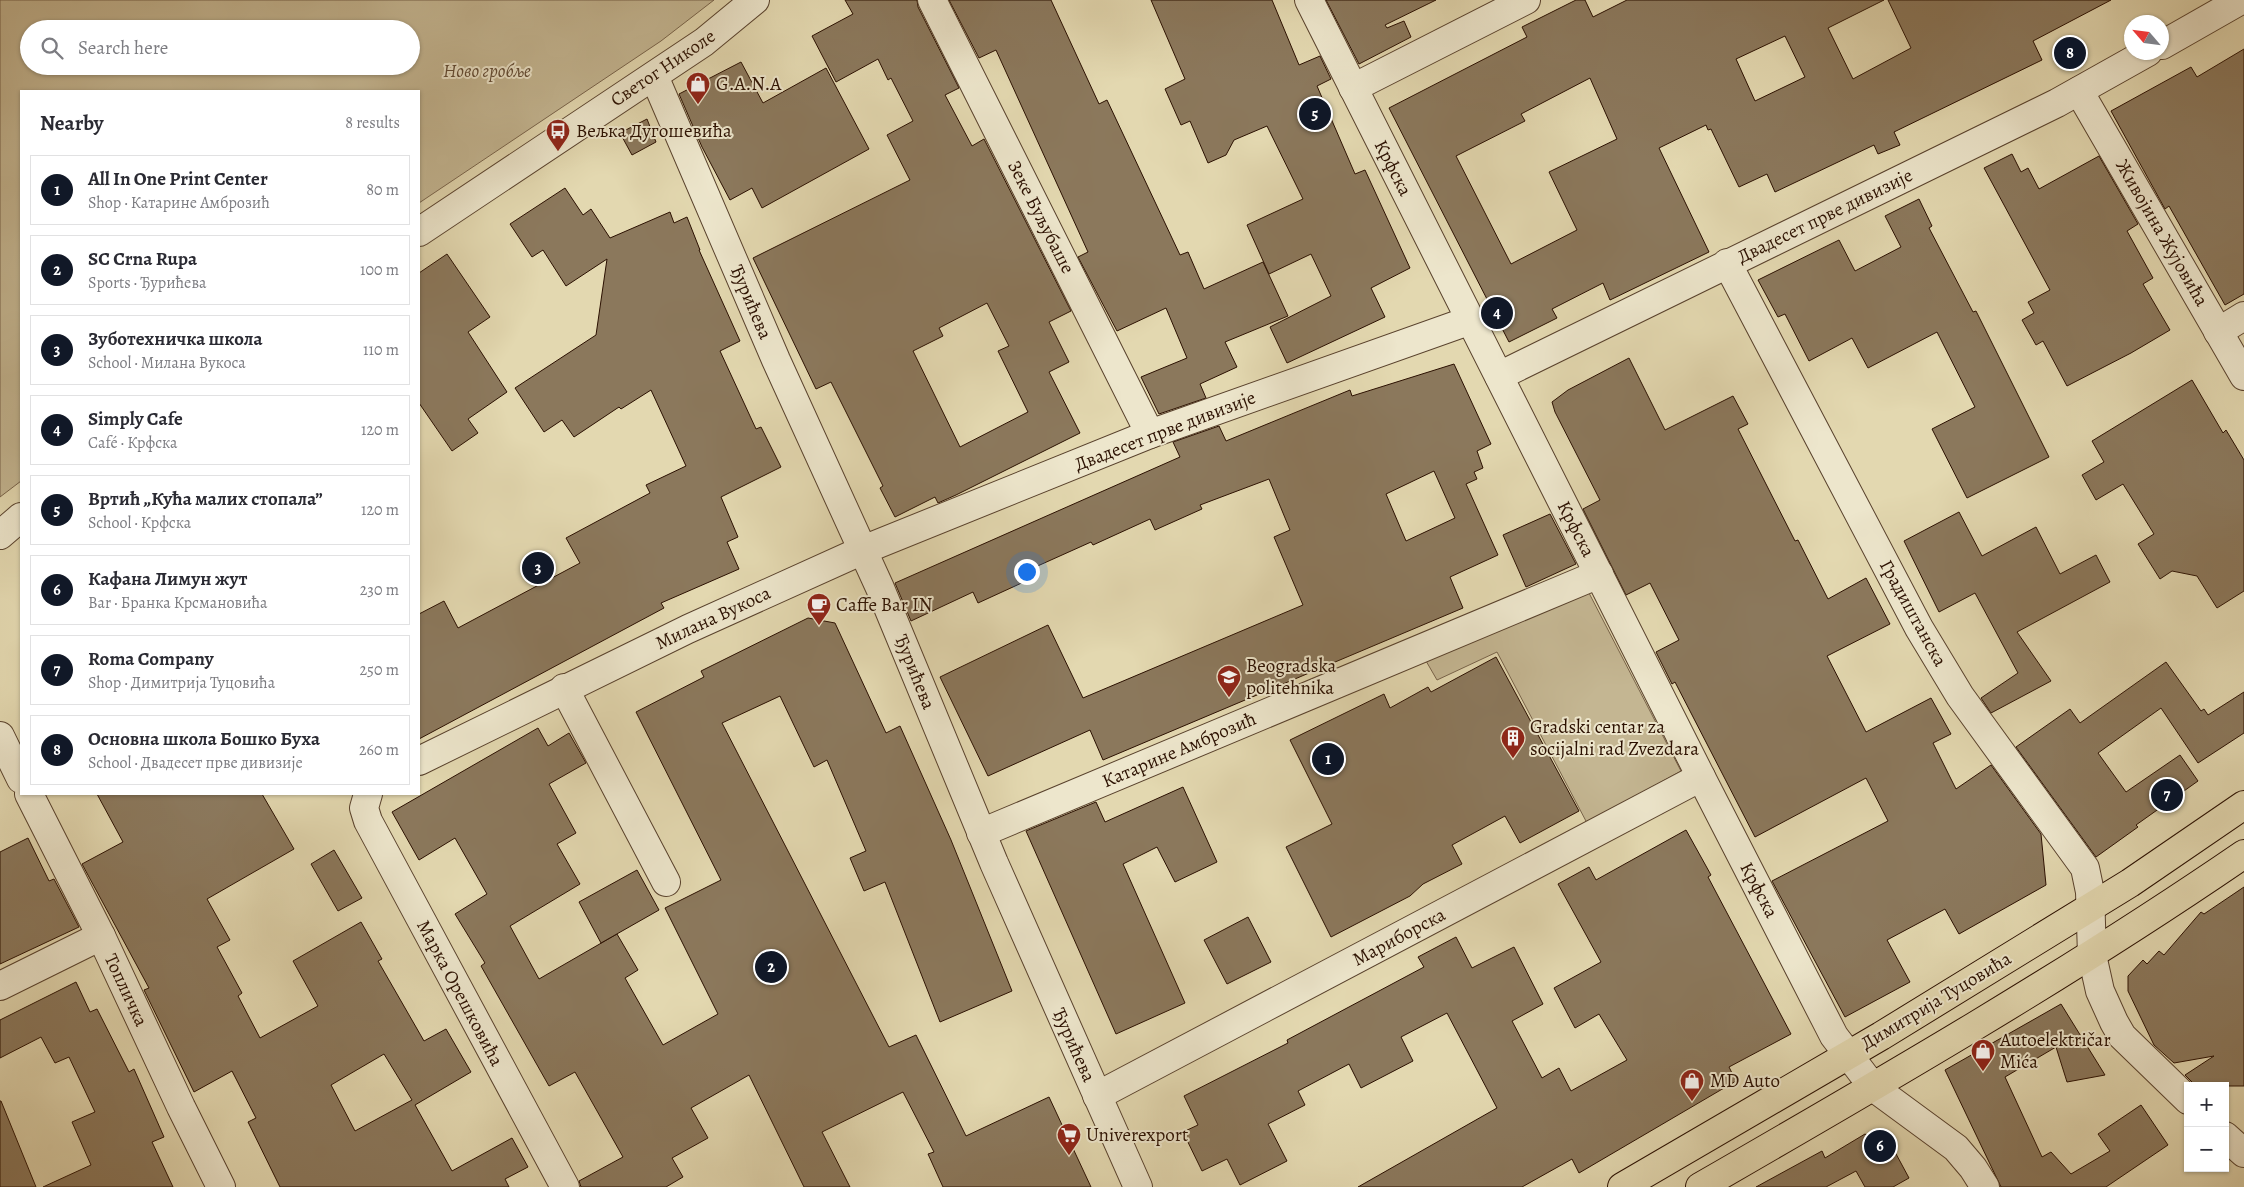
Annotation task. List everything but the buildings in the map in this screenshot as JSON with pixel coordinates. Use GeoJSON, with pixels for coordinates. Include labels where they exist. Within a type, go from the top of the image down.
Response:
{"type":"FeatureCollection","features":[{"type":"Feature","properties":{"kind":"main road","name":"Димитрија Туцовића"},"geometry":{"type":"LineString","coordinates":[[1622,1187],[1848,1055],[2090,908],[2244,805]]}},
{"type":"Feature","properties":{"kind":"main road"},"geometry":{"type":"LineString","coordinates":[[1700,1187],[1873,1087],[2092,955],[2244,854]]}},
{"type":"Feature","properties":{"kind":"street","name":"Светог Николе"},"geometry":{"type":"LineString","coordinates":[[420,231],[704,42],[755,0]]}},
{"type":"Feature","properties":{"kind":"street","name":"Зеке Буљубаше"},"geometry":{"type":"LineString","coordinates":[[932,0],[1150,434]]}},
{"type":"Feature","properties":{"kind":"street","name":"Крфска"},"geometry":{"type":"LineString","coordinates":[[1309,0],[1701,777],[1834,1036],[1873,1087],[1956,1148],[1973,1168],[1984,1187]]}},
{"type":"Feature","properties":{"kind":"street"},"geometry":{"type":"LineString","coordinates":[[1353,88],[1526,0]]}},
{"type":"Feature","properties":{"kind":"street"},"geometry":{"type":"LineString","coordinates":[[2169,41],[2241,0]]}},
{"type":"Feature","properties":{"kind":"street","name":"Двадесет прве дивизије"},"geometry":{"type":"LineString","coordinates":[[1499,376],[2079,91],[2134,60]]}},
{"type":"Feature","properties":{"kind":"street","name":"Ђурићева"},"geometry":{"type":"LineString","coordinates":[[654,76],[776,360],[863,550],[981,833],[1138,1187]]}},
{"type":"Feature","properties":{"kind":"street","name":"Живојина Жујовића"},"geometry":{"type":"LineString","coordinates":[[2079,91],[2244,376]]}},
{"type":"Feature","properties":{"kind":"street","name":"Градиштанска"},"geometry":{"type":"LineString","coordinates":[[1727,263],[1919,628],[1960,696],[2085,868],[2090,892],[2092,955],[2100,991],[2117,1030],[2184,1096]]}},
{"type":"Feature","properties":{"kind":"street"},"geometry":{"type":"LineString","coordinates":[[2218,332],[2244,316]]}},
{"type":"Feature","properties":{"kind":"street","name":"Двадесет прве дивизије"},"geometry":{"type":"LineString","coordinates":[[863,550],[1150,434],[1471,320]]}},
{"type":"Feature","properties":{"kind":"street"},"geometry":{"type":"LineString","coordinates":[[0,535],[20,518]]}},
{"type":"Feature","properties":{"kind":"street","name":"Милана Вукоса"},"geometry":{"type":"LineString","coordinates":[[420,760],[564,688],[696,625],[863,550]]}},
{"type":"Feature","properties":{"kind":"street","name":"Катарине Амброзић"},"geometry":{"type":"LineString","coordinates":[[981,833],[1599,574]]}},
{"type":"Feature","properties":{"kind":"street"},"geometry":{"type":"LineString","coordinates":[[564,688],[666,882]]}},
{"type":"Feature","properties":{"kind":"street"},"geometry":{"type":"LineString","coordinates":[[0,736],[20,776]]}},
{"type":"Feature","properties":{"kind":"street","name":"Мариборска"},"geometry":{"type":"LineString","coordinates":[[1097,1096],[1701,777]]}},
{"type":"Feature","properties":{"kind":"street","name":"Топличка"},"geometry":{"type":"LineString","coordinates":[[30,795],[101,936],[181,1108],[221,1187]]}},
{"type":"Feature","properties":{"kind":"street","name":"Марка Орешковића"},"geometry":{"type":"LineString","coordinates":[[367,795],[364,808],[368,821],[565,1187]]}},
{"type":"Feature","properties":{"kind":"street"},"geometry":{"type":"LineString","coordinates":[[0,986],[101,936]]}},
{"type":"Feature","properties":{"kind":"street"},"geometry":{"type":"LineString","coordinates":[[2229,1140],[2244,1153]]}},
{"type":"Feature","properties":{"kind":"green space","name":"Ново гробље"},"geometry":{"type":"Polygon","coordinates":[[[0,0],[714,0],[661,41],[420,202],[420,90],[20,90],[20,482],[0,497],[0,0]]]}},
{"type":"Feature","properties":{"kind":"green space"},"geometry":{"type":"Polygon","coordinates":[[[1589,593],[1681,771],[1587,823],[1497,652],[1437,680],[1422,654],[1589,593]]]}},
{"type":"Feature","properties":{"kind":"place","name":"Основна школа Бошко Буха"},"geometry":{"type":"Point","coordinates":[2070,53]}},
{"type":"Feature","properties":{"kind":"place","name":"G.A.N.A"},"geometry":{"type":"Point","coordinates":[698,105]}},
{"type":"Feature","properties":{"kind":"place","name":"Вртић „Кућа малих стопала”"},"geometry":{"type":"Point","coordinates":[1315,114]}},
{"type":"Feature","properties":{"kind":"place","name":"Вељка Дугошевића"},"geometry":{"type":"Point","coordinates":[558,152]}},
{"type":"Feature","properties":{"kind":"place","name":"Simply Cafe"},"geometry":{"type":"Point","coordinates":[1497,313]}},
{"type":"Feature","properties":{"kind":"place","name":"Зуботехничка школа"},"geometry":{"type":"Point","coordinates":[538,568]}},
{"type":"Feature","properties":{"kind":"place","name":"Caffe Bar IN"},"geometry":{"type":"Point","coordinates":[819,626]}},
{"type":"Feature","properties":{"kind":"place","name":"Beogradska politehnika"},"geometry":{"type":"Point","coordinates":[1229,698]}},
{"type":"Feature","properties":{"kind":"place","name":"All In One Print Center"},"geometry":{"type":"Point","coordinates":[1328,759]}},
{"type":"Feature","properties":{"kind":"place","name":"Gradski centar za socijalni rad Zvezdara"},"geometry":{"type":"Point","coordinates":[1513,759]}},
{"type":"Feature","properties":{"kind":"place","name":"Roma Company"},"geometry":{"type":"Point","coordinates":[2167,795]}},
{"type":"Feature","properties":{"kind":"place","name":"SC Crna Rupa"},"geometry":{"type":"Point","coordinates":[771,967]}},
{"type":"Feature","properties":{"kind":"place","name":"Autoelektričar Mića"},"geometry":{"type":"Point","coordinates":[1983,1072]}},
{"type":"Feature","properties":{"kind":"place","name":"MD Auto"},"geometry":{"type":"Point","coordinates":[1692,1102]}},
{"type":"Feature","properties":{"kind":"place","name":"Кафана Лимун жут"},"geometry":{"type":"Point","coordinates":[1880,1146]}},
{"type":"Feature","properties":{"kind":"place","name":"Univerexport"},"geometry":{"type":"Point","coordinates":[1069,1156]}}]}
